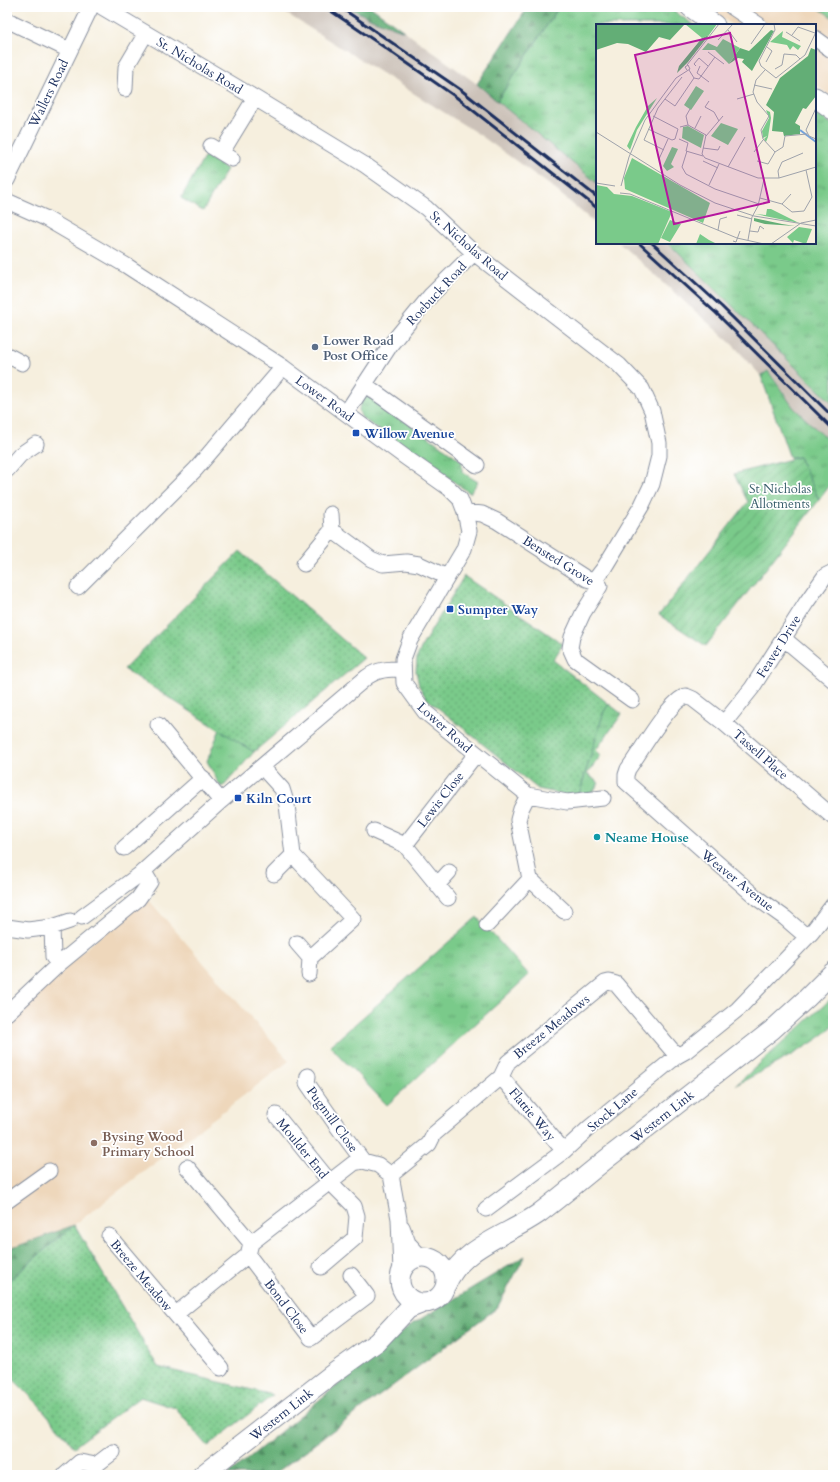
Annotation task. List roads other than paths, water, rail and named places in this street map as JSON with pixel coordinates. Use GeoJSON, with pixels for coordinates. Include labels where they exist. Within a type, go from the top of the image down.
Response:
{"type":"FeatureCollection","features":[{"type":"Feature","properties":{"kind":"main road"},"geometry":{"type":"LineString","coordinates":[[690,7],[714,24]]}},
{"type":"Feature","properties":{"kind":"main road"},"geometry":{"type":"LineString","coordinates":[[816,98],[833,110]]}},
{"type":"Feature","properties":{"kind":"main road","name":"Western Link"},"geometry":{"type":"LineString","coordinates":[[446,1285],[450,1274],[456,1266],[481,1246],[538,1214],[772,1030],[833,972]]}},
{"type":"Feature","properties":{"kind":"main road","name":"Western Link"},"geometry":{"type":"LineString","coordinates":[[426,1258],[449,1256],[463,1250],[481,1246]]}},
{"type":"Feature","properties":{"kind":"main road"},"geometry":{"type":"LineString","coordinates":[[426,1258],[436,1261],[441,1266],[446,1278],[446,1285],[444,1292],[434,1301],[421,1304],[409,1299],[401,1280],[409,1262],[426,1258]]}},
{"type":"Feature","properties":{"kind":"main road","name":"Western Link"},"geometry":{"type":"LineString","coordinates":[[361,1352],[389,1315],[401,1280]]}},
{"type":"Feature","properties":{"kind":"main road","name":"Western Link"},"geometry":{"type":"LineString","coordinates":[[202,1475],[361,1352],[377,1342],[408,1309],[421,1304]]}},
{"type":"Feature","properties":{"kind":"street","name":"Wallers Road"},"geometry":{"type":"LineString","coordinates":[[7,180],[91,7]]}},
{"type":"Feature","properties":{"kind":"street","name":"St. Nicholas Road"},"geometry":{"type":"LineString","coordinates":[[102,7],[365,165],[426,208],[474,252],[619,365],[642,389],[652,411],[659,443],[659,456],[652,484],[642,505],[616,550],[594,581]]}},
{"type":"Feature","properties":{"kind":"street"},"geometry":{"type":"LineString","coordinates":[[732,7],[758,24]]}},
{"type":"Feature","properties":{"kind":"street"},"geometry":{"type":"LineString","coordinates":[[7,20],[69,50]]}},
{"type":"Feature","properties":{"kind":"street"},"geometry":{"type":"LineString","coordinates":[[125,89],[126,67],[146,34]]}},
{"type":"Feature","properties":{"kind":"street"},"geometry":{"type":"LineString","coordinates":[[816,39],[833,51]]}},
{"type":"Feature","properties":{"kind":"street"},"geometry":{"type":"LineString","coordinates":[[221,152],[255,98]]}},
{"type":"Feature","properties":{"kind":"street","name":"Lower Road"},"geometry":{"type":"LineString","coordinates":[[7,201],[45,218],[127,266],[283,367],[404,457],[449,488],[460,499],[469,530],[464,549],[410,640],[403,659],[402,668],[404,683],[425,712],[528,795],[567,802],[602,798]]}},
{"type":"Feature","properties":{"kind":"street","name":"Roebuck Road"},"geometry":{"type":"LineString","coordinates":[[346,413],[390,344],[431,296],[474,252]]}},
{"type":"Feature","properties":{"kind":"street"},"geometry":{"type":"LineString","coordinates":[[7,355],[22,363]]}},
{"type":"Feature","properties":{"kind":"street"},"geometry":{"type":"LineString","coordinates":[[78,587],[196,470],[283,367]]}},
{"type":"Feature","properties":{"kind":"street"},"geometry":{"type":"LineString","coordinates":[[364,384],[477,465]]}},
{"type":"Feature","properties":{"kind":"street"},"geometry":{"type":"LineString","coordinates":[[7,470],[17,449],[36,444]]}},
{"type":"Feature","properties":{"kind":"street","name":"Bensted Grove"},"geometry":{"type":"LineString","coordinates":[[465,512],[482,514],[497,521],[600,586],[583,613],[572,637],[570,648],[575,659],[632,700]]}},
{"type":"Feature","properties":{"kind":"street"},"geometry":{"type":"LineString","coordinates":[[304,564],[332,530],[331,514]]}},
{"type":"Feature","properties":{"kind":"street"},"geometry":{"type":"LineString","coordinates":[[332,530],[371,560],[383,564],[406,562],[419,564],[447,577]]}},
{"type":"Feature","properties":{"kind":"street","name":"Feaver Drive"},"geometry":{"type":"LineString","coordinates":[[724,723],[752,688],[783,638],[825,576],[833,572]]}},
{"type":"Feature","properties":{"kind":"street"},"geometry":{"type":"LineString","coordinates":[[783,638],[833,680]]}},
{"type":"Feature","properties":{"kind":"street"},"geometry":{"type":"LineString","coordinates":[[7,927],[28,930],[52,927],[76,919],[144,872],[221,801],[374,671],[402,668]]}},
{"type":"Feature","properties":{"kind":"street","name":"Tassell Place"},"geometry":{"type":"LineString","coordinates":[[686,696],[693,699],[724,723],[833,817]]}},
{"type":"Feature","properties":{"kind":"street","name":"Weaver Avenue"},"geometry":{"type":"LineString","coordinates":[[686,696],[681,698],[670,708],[628,769],[626,782],[730,875],[807,937]]}},
{"type":"Feature","properties":{"kind":"street"},"geometry":{"type":"LineString","coordinates":[[158,725],[221,801]]}},
{"type":"Feature","properties":{"kind":"street","name":"Lewis Close"},"geometry":{"type":"LineString","coordinates":[[405,845],[476,754]]}},
{"type":"Feature","properties":{"kind":"street"},"geometry":{"type":"LineString","coordinates":[[262,767],[282,789],[288,806],[293,855],[352,919],[310,958],[309,974]]}},
{"type":"Feature","properties":{"kind":"street"},"geometry":{"type":"LineString","coordinates":[[124,848],[203,778]]}},
{"type":"Feature","properties":{"kind":"street"},"geometry":{"type":"LineString","coordinates":[[528,795],[521,809],[518,820],[530,879],[564,911]]}},
{"type":"Feature","properties":{"kind":"street"},"geometry":{"type":"LineString","coordinates":[[374,831],[405,845],[448,898]]}},
{"type":"Feature","properties":{"kind":"street"},"geometry":{"type":"LineString","coordinates":[[274,874],[293,855]]}},
{"type":"Feature","properties":{"kind":"street"},"geometry":{"type":"LineString","coordinates":[[7,1013],[58,964],[138,899],[150,882],[144,872]]}},
{"type":"Feature","properties":{"kind":"street"},"geometry":{"type":"LineString","coordinates":[[438,884],[449,872]]}},
{"type":"Feature","properties":{"kind":"street"},"geometry":{"type":"LineString","coordinates":[[487,925],[530,879]]}},
{"type":"Feature","properties":{"kind":"street","name":"Stock Lane"},"geometry":{"type":"LineString","coordinates":[[486,1209],[564,1151],[590,1127],[677,1056],[686,1051],[738,1010],[807,937],[833,905]]}},
{"type":"Feature","properties":{"kind":"street"},"geometry":{"type":"LineString","coordinates":[[52,927],[53,957],[58,964]]}},
{"type":"Feature","properties":{"kind":"street"},"geometry":{"type":"LineString","coordinates":[[297,943],[310,958]]}},
{"type":"Feature","properties":{"kind":"street","name":"Breeze Meadows"},"geometry":{"type":"LineString","coordinates":[[391,1175],[429,1144],[434,1134],[501,1077],[508,1062],[605,983],[609,982],[616,984],[677,1056]]}},
{"type":"Feature","properties":{"kind":"street","name":"Pugmill Close"},"geometry":{"type":"LineString","coordinates":[[308,1076],[307,1083],[363,1161]]}},
{"type":"Feature","properties":{"kind":"street","name":"Flattie Way"},"geometry":{"type":"LineString","coordinates":[[501,1077],[564,1151]]}},
{"type":"Feature","properties":{"kind":"street","name":"Moulder End"},"geometry":{"type":"LineString","coordinates":[[276,1115],[330,1182]]}},
{"type":"Feature","properties":{"kind":"street"},"geometry":{"type":"LineString","coordinates":[[363,1161],[378,1165],[391,1175],[399,1219],[401,1280]]}},
{"type":"Feature","properties":{"kind":"street","name":"Breeze Meadow"},"geometry":{"type":"LineString","coordinates":[[176,1314],[330,1182],[354,1163],[363,1161]]}},
{"type":"Feature","properties":{"kind":"street"},"geometry":{"type":"LineString","coordinates":[[187,1167],[250,1249]]}},
{"type":"Feature","properties":{"kind":"street"},"geometry":{"type":"LineString","coordinates":[[7,1201],[49,1171]]}},
{"type":"Feature","properties":{"kind":"street"},"geometry":{"type":"LineString","coordinates":[[321,1267],[356,1238],[357,1216],[354,1206],[330,1182]]}},
{"type":"Feature","properties":{"kind":"street"},"geometry":{"type":"LineString","coordinates":[[399,1219],[408,1243],[426,1258]]}},
{"type":"Feature","properties":{"kind":"street","name":"Breeze Meadow"},"geometry":{"type":"LineString","coordinates":[[109,1236],[221,1368]]}},
{"type":"Feature","properties":{"kind":"street","name":"Bond Close"},"geometry":{"type":"LineString","coordinates":[[250,1249],[311,1338],[367,1296],[352,1275]]}},
{"type":"Feature","properties":{"kind":"street"},"geometry":{"type":"LineString","coordinates":[[65,1475],[80,1462],[99,1470],[113,1452]]}},
{"type":"Feature","properties":{"kind":"railway"},"geometry":{"type":"LineString","coordinates":[[325,7],[456,97],[596,207]]}},
{"type":"Feature","properties":{"kind":"railway"},"geometry":{"type":"LineString","coordinates":[[340,7],[461,90],[596,196]]}},
{"type":"Feature","properties":{"kind":"railway"},"geometry":{"type":"LineString","coordinates":[[640,244],[716,313],[833,429]]}},
{"type":"Feature","properties":{"kind":"railway"},"geometry":{"type":"LineString","coordinates":[[653,244],[722,307],[833,417]]}},
{"type":"Feature","properties":{"kind":"place","name":"Lower Road Post Office"},"geometry":{"type":"Point","coordinates":[315,347]}},
{"type":"Feature","properties":{"kind":"place","name":"Willow Avenue"},"geometry":{"type":"Point","coordinates":[356,433]}},
{"type":"Feature","properties":{"kind":"place","name":"Sumpter Way"},"geometry":{"type":"Point","coordinates":[450,609]}},
{"type":"Feature","properties":{"kind":"place","name":"Kiln Court"},"geometry":{"type":"Point","coordinates":[238,798]}},
{"type":"Feature","properties":{"kind":"place","name":"Neame House"},"geometry":{"type":"Point","coordinates":[597,837]}},
{"type":"Feature","properties":{"kind":"place","name":"Bysing Wood Primary School"},"geometry":{"type":"Point","coordinates":[94,1143]}},
{"type":"Feature","properties":{"kind":"park label","name":"St Nicholas Allotments"},"geometry":{"type":"Point","coordinates":[780,496]}}]}
